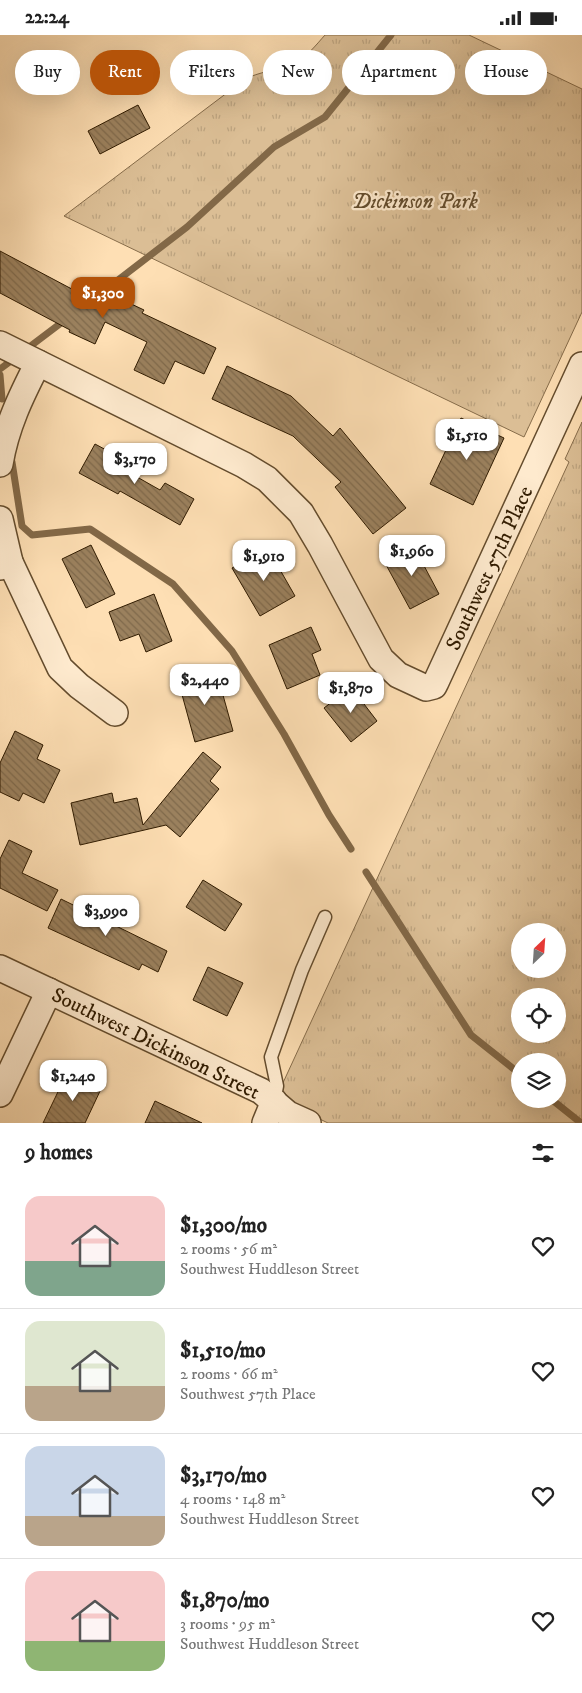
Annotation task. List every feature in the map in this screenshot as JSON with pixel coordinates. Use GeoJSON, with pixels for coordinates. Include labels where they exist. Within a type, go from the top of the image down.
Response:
{"type":"FeatureCollection","features":[{"type":"Feature","properties":{"kind":"street"},"geometry":{"type":"LineString","coordinates":[[0,344],[38,363],[17,405],[6,434],[0,464]]}},
{"type":"Feature","properties":{"kind":"street","name":"Southwest 57th Place"},"geometry":{"type":"LineString","coordinates":[[38,363],[244,465],[267,479],[301,513],[381,659],[398,675],[422,687],[430,688],[436,682],[582,365]]}},
{"type":"Feature","properties":{"kind":"street"},"geometry":{"type":"LineString","coordinates":[[0,519],[5,564],[60,668],[79,686],[115,713]]}},
{"type":"Feature","properties":{"kind":"street","name":"Southwest Dickinson Street"},"geometry":{"type":"LineString","coordinates":[[0,968],[261,1091],[270,1112],[288,1114],[308,1123]]}},
{"type":"Feature","properties":{"kind":"street"},"geometry":{"type":"LineString","coordinates":[[0,1093],[49,991]]}},
{"type":"Feature","properties":{"kind":"lane"},"geometry":{"type":"LineString","coordinates":[[270,1112],[277,1086],[271,1057],[302,970],[325,917]]}},
{"type":"Feature","properties":{"kind":"green space","name":"Dickinson Park"},"geometry":{"type":"Polygon","coordinates":[[[325,35],[469,35],[500,50],[465,50],[465,95],[547,95],[547,72],[582,89],[582,312],[524,437],[64,216],[224,95],[253,95],[253,76],[263,73],[263,95],[332,95],[332,50],[312,50],[325,35]]]}},
{"type":"Feature","properties":{"kind":"green space"},"geometry":{"type":"Polygon","coordinates":[[[582,422],[582,1123],[328,1123],[276,1098],[569,462],[565,459],[582,422]]]}},
{"type":"Feature","properties":{"kind":"building"},"geometry":{"type":"Polygon","coordinates":[[[138,105],[150,128],[100,154],[88,131],[138,105]]]}},
{"type":"Feature","properties":{"kind":"building"},"geometry":{"type":"Polygon","coordinates":[[[0,251],[85,296],[91,285],[144,310],[142,313],[216,348],[204,374],[175,361],[164,384],[134,370],[147,342],[105,322],[95,344],[69,332],[70,330],[0,293],[0,251]]]}},
{"type":"Feature","properties":{"kind":"building"},"geometry":{"type":"Polygon","coordinates":[[[227,366],[291,396],[333,436],[340,428],[406,508],[373,534],[335,487],[341,482],[293,436],[212,399],[227,366]]]}},
{"type":"Feature","properties":{"kind":"building"},"geometry":{"type":"Polygon","coordinates":[[[461,418],[504,438],[473,505],[430,484],[461,418]]]}},
{"type":"Feature","properties":{"kind":"building"},"geometry":{"type":"Polygon","coordinates":[[[95,444],[134,465],[130,473],[160,490],[165,483],[194,499],[180,525],[120,491],[118,494],[79,473],[95,444]]]}},
{"type":"Feature","properties":{"kind":"building"},"geometry":{"type":"Polygon","coordinates":[[[91,545],[115,594],[86,608],[62,559],[91,545]]]}},
{"type":"Feature","properties":{"kind":"building"},"geometry":{"type":"Polygon","coordinates":[[[413,545],[439,594],[410,609],[384,561],[413,545]]]}},
{"type":"Feature","properties":{"kind":"building"},"geometry":{"type":"Polygon","coordinates":[[[267,547],[295,596],[260,616],[232,568],[267,547]]]}},
{"type":"Feature","properties":{"kind":"building"},"geometry":{"type":"Polygon","coordinates":[[[154,594],[172,641],[146,652],[139,634],[120,641],[109,612],[154,594]]]}},
{"type":"Feature","properties":{"kind":"building"},"geometry":{"type":"Polygon","coordinates":[[[311,627],[321,650],[312,654],[320,675],[287,689],[269,645],[311,627]]]}},
{"type":"Feature","properties":{"kind":"building"},"geometry":{"type":"Polygon","coordinates":[[[216,670],[233,731],[195,742],[178,680],[216,670]]]}},
{"type":"Feature","properties":{"kind":"building"},"geometry":{"type":"Polygon","coordinates":[[[351,687],[377,721],[351,742],[324,708],[351,687]]]}},
{"type":"Feature","properties":{"kind":"building"},"geometry":{"type":"Polygon","coordinates":[[[15,731],[43,745],[37,759],[60,770],[44,803],[23,793],[19,801],[0,792],[0,763],[15,731]]]}},
{"type":"Feature","properties":{"kind":"building"},"geometry":{"type":"Polygon","coordinates":[[[203,752],[221,767],[210,781],[219,789],[180,837],[166,825],[80,845],[71,803],[112,793],[114,803],[137,798],[143,825],[203,752]]]}},
{"type":"Feature","properties":{"kind":"building"},"geometry":{"type":"Polygon","coordinates":[[[9,840],[32,851],[22,873],[58,890],[47,911],[0,888],[0,859],[9,840]]]}},
{"type":"Feature","properties":{"kind":"building"},"geometry":{"type":"Polygon","coordinates":[[[203,880],[242,904],[225,931],[186,907],[203,880]]]}},
{"type":"Feature","properties":{"kind":"building"},"geometry":{"type":"Polygon","coordinates":[[[61,899],[167,951],[158,972],[142,964],[139,970],[48,928],[61,899]]]}},
{"type":"Feature","properties":{"kind":"building"},"geometry":{"type":"Polygon","coordinates":[[[208,967],[243,983],[227,1016],[193,1000],[208,967]]]}},
{"type":"Feature","properties":{"kind":"building"},"geometry":{"type":"Polygon","coordinates":[[[67,1073],[101,1089],[85,1123],[43,1123],[67,1073]]]}},
{"type":"Feature","properties":{"kind":"building"},"geometry":{"type":"Polygon","coordinates":[[[155,1101],[202,1123],[145,1123],[155,1101]]]}},
{"type":"Feature","properties":{"kind":"waterway"},"geometry":{"type":"LineString","coordinates":[[96,297],[187,227],[274,147],[325,117],[391,35]]}},
{"type":"Feature","properties":{"kind":"waterway"},"geometry":{"type":"LineString","coordinates":[[24,351],[65,320]]}},
{"type":"Feature","properties":{"kind":"waterway"},"geometry":{"type":"LineString","coordinates":[[0,369],[15,358]]}},
{"type":"Feature","properties":{"kind":"waterway"},"geometry":{"type":"LineString","coordinates":[[0,375],[2,399]]}},
{"type":"Feature","properties":{"kind":"waterway"},"geometry":{"type":"LineString","coordinates":[[12,462],[22,526],[32,535],[90,529],[173,584],[232,651],[284,734],[329,815],[351,849]]}},
{"type":"Feature","properties":{"kind":"waterway"},"geometry":{"type":"LineString","coordinates":[[366,872],[471,1035],[511,1067]]}},
{"type":"Feature","properties":{"kind":"waterway"},"geometry":{"type":"LineString","coordinates":[[562,1108],[581,1123]]}}]}
